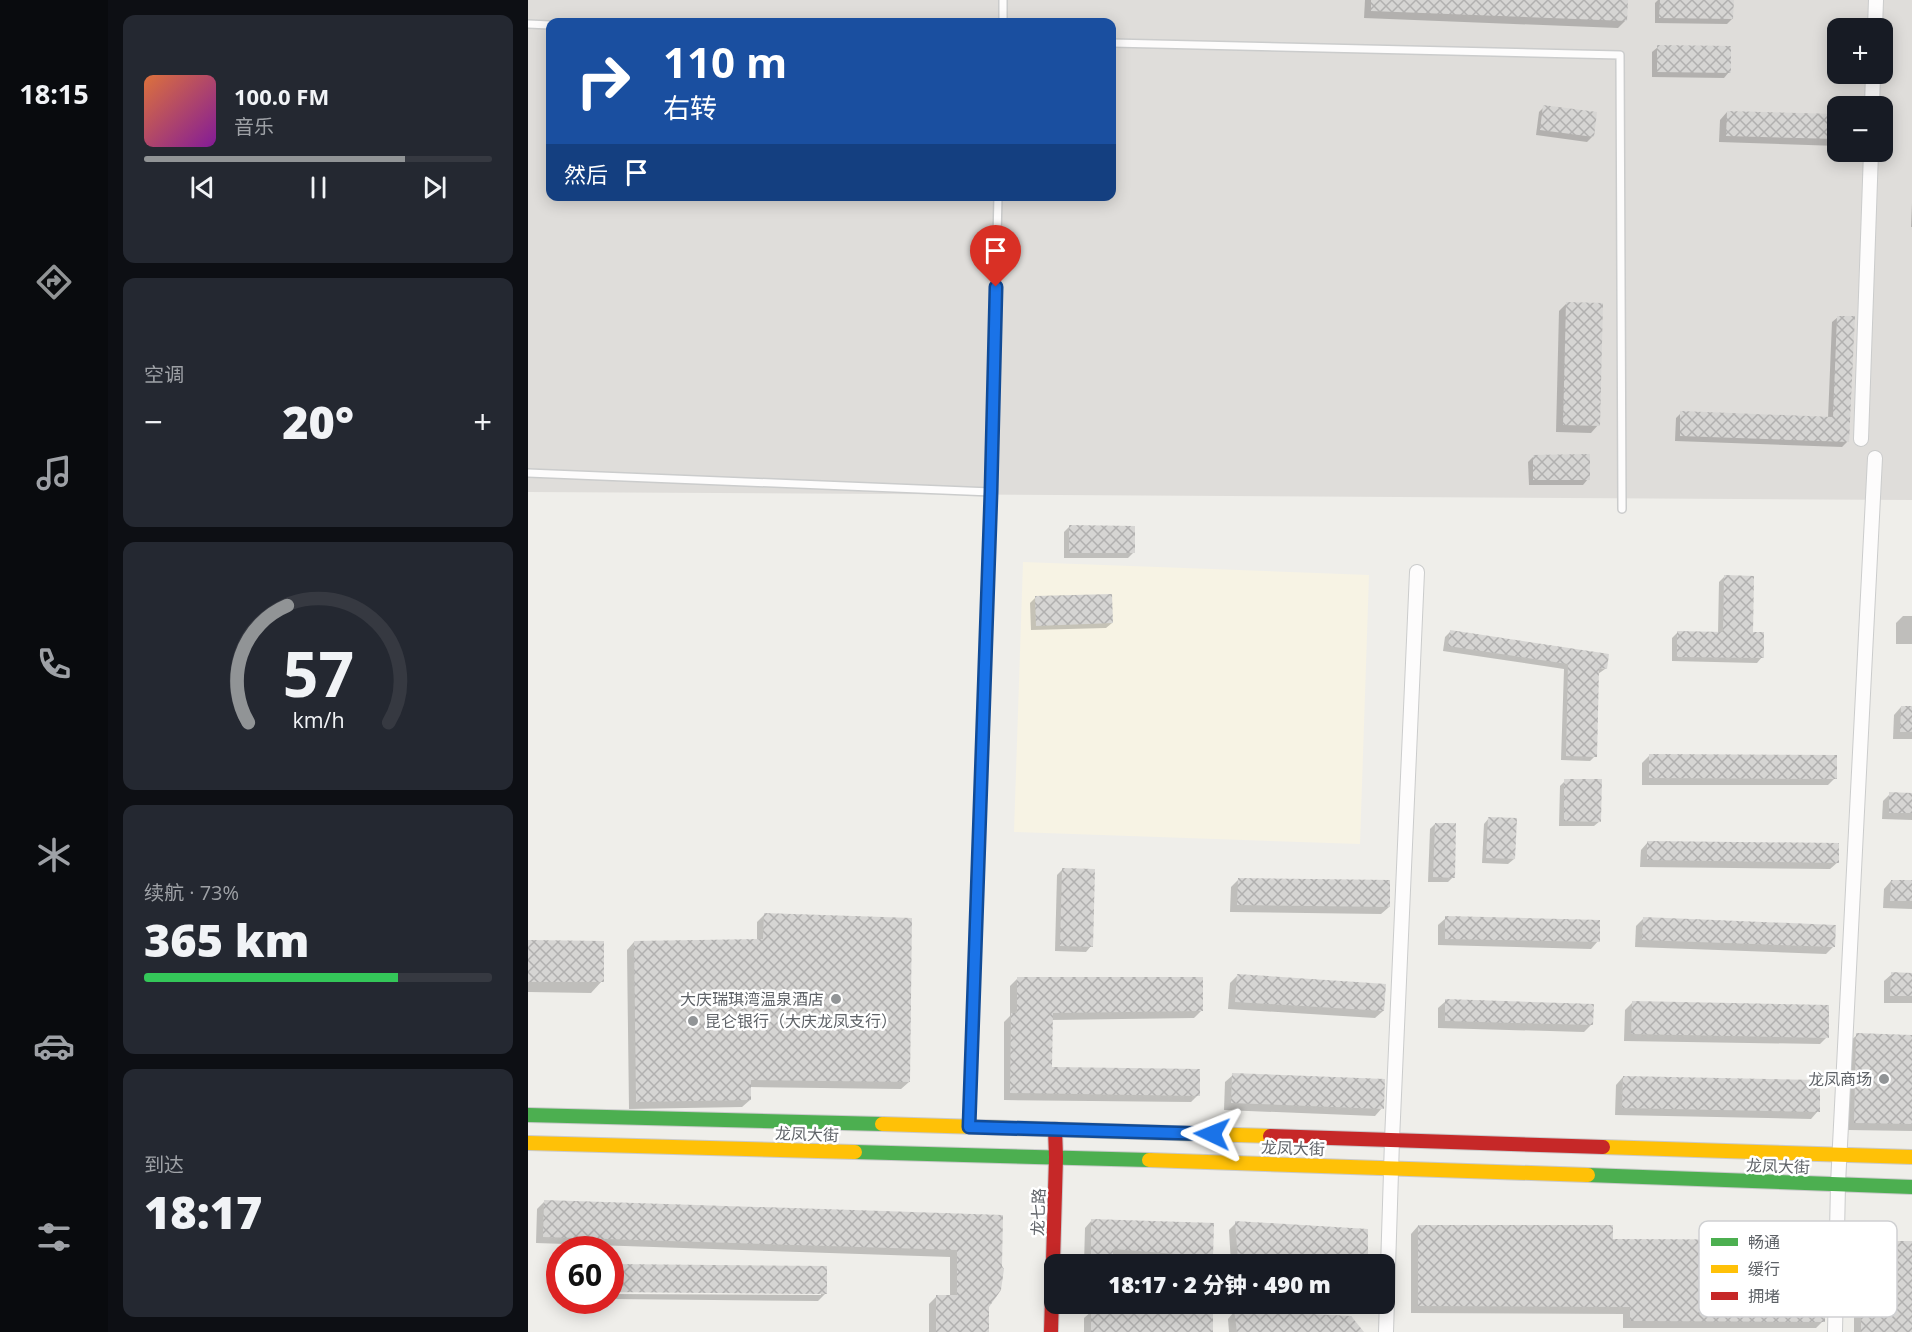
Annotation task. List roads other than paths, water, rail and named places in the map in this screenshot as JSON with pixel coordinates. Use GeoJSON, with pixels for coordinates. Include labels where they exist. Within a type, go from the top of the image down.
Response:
{"type":"FeatureCollection","features":[{"type":"Feature","properties":{"kind":"main road","name":"龙凤大街"},"geometry":{"type":"LineString","coordinates":[[528,1115],[1055,1129],[1912,1157]]}},
{"type":"Feature","properties":{"kind":"main road","name":"龙七路"},"geometry":{"type":"LineString","coordinates":[[1051,1332],[1055,1129]]}},
{"type":"Feature","properties":{"kind":"main road","name":"龙凤大街"},"geometry":{"type":"LineString","coordinates":[[528,1143],[1056,1157],[1912,1187]]}},
{"type":"Feature","properties":{"kind":"street"},"geometry":{"type":"LineString","coordinates":[[1875,18],[1876,0]]}},
{"type":"Feature","properties":{"kind":"street"},"geometry":{"type":"LineString","coordinates":[[1861,439],[1870,162]]}},
{"type":"Feature","properties":{"kind":"street"},"geometry":{"type":"LineString","coordinates":[[1837,1221],[1875,458]]}},
{"type":"Feature","properties":{"kind":"street"},"geometry":{"type":"LineString","coordinates":[[1386,1332],[1392,1140],[1417,572]]}},
{"type":"Feature","properties":{"kind":"street"},"geometry":{"type":"LineString","coordinates":[[1835,1317],[1835,1332]]}},
{"type":"Feature","properties":{"kind":"lane"},"geometry":{"type":"LineString","coordinates":[[1003,0],[1003,18]]}},
{"type":"Feature","properties":{"kind":"lane"},"geometry":{"type":"LineString","coordinates":[[528,24],[546,25]]}},
{"type":"Feature","properties":{"kind":"lane"},"geometry":{"type":"LineString","coordinates":[[1116,43],[1620,55],[1622,509]]}},
{"type":"Feature","properties":{"kind":"lane"},"geometry":{"type":"LineString","coordinates":[[969,1127],[991,492],[998,201]]}},
{"type":"Feature","properties":{"kind":"lane"},"geometry":{"type":"LineString","coordinates":[[528,473],[991,492]]}},
{"type":"Feature","properties":{"kind":"place","name":"大庆瑞琪湾温泉酒店"},"geometry":{"type":"Point","coordinates":[836,999]}},
{"type":"Feature","properties":{"kind":"place","name":"昆仑银行（大庆龙凤支行）"},"geometry":{"type":"Point","coordinates":[693,1021]}},
{"type":"Feature","properties":{"kind":"place","name":"龙凤商场"},"geometry":{"type":"Point","coordinates":[1884,1079]}}]}
